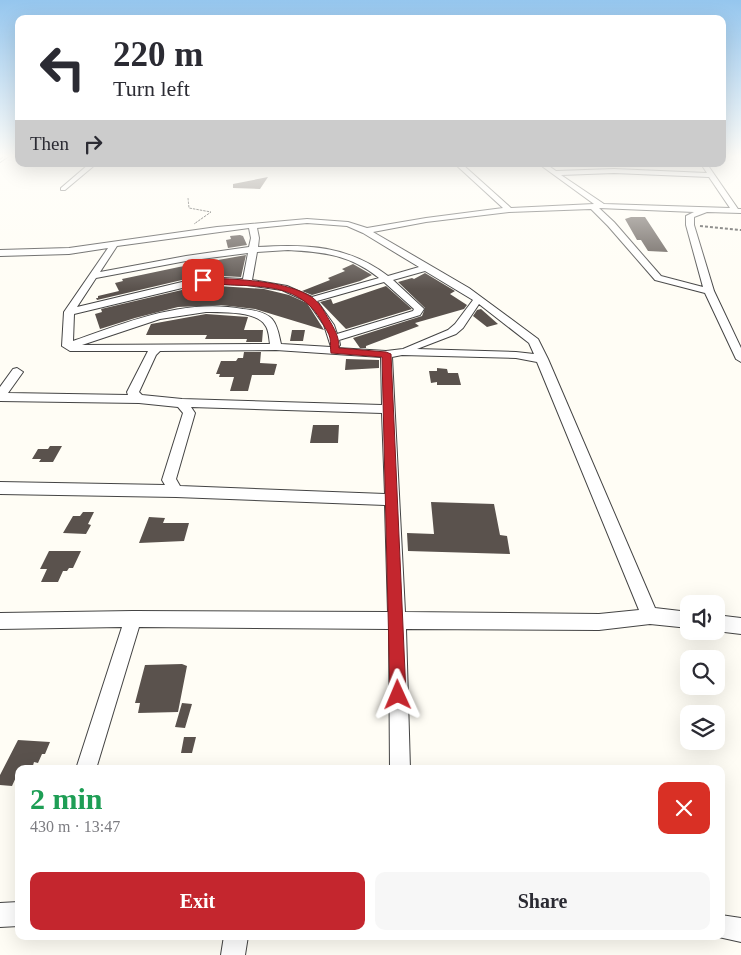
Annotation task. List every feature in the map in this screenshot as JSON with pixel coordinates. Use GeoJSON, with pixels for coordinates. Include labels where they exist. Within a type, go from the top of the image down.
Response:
{"type":"FeatureCollection","features":[{"type":"Feature","properties":{"kind":"street"},"geometry":{"type":"LineString","coordinates":[[499,201],[509,210]]}},
{"type":"Feature","properties":{"kind":"street"},"geometry":{"type":"LineString","coordinates":[[590,201],[598,207],[658,278],[709,291]]}},
{"type":"Feature","properties":{"kind":"street"},"geometry":{"type":"LineString","coordinates":[[730,201],[738,211]]}},
{"type":"Feature","properties":{"kind":"street"},"geometry":{"type":"LineString","coordinates":[[366,231],[426,220],[509,210],[598,207],[738,211]]}},
{"type":"Feature","properties":{"kind":"street"},"geometry":{"type":"LineString","coordinates":[[679,208],[690,220],[709,291],[740,354]]}},
{"type":"Feature","properties":{"kind":"street"},"geometry":{"type":"LineString","coordinates":[[690,220],[706,209]]}},
{"type":"Feature","properties":{"kind":"street"},"geometry":{"type":"LineString","coordinates":[[0,253],[52,253],[190,233],[322,221],[348,224],[366,231],[466,290],[530,337],[543,359],[650,616]]}},
{"type":"Feature","properties":{"kind":"street"},"geometry":{"type":"LineString","coordinates":[[247,282],[255,238],[253,226]]}},
{"type":"Feature","properties":{"kind":"street"},"geometry":{"type":"LineString","coordinates":[[67,346],[69,312],[114,245]]}},
{"type":"Feature","properties":{"kind":"street"},"geometry":{"type":"LineString","coordinates":[[94,276],[253,250],[298,248],[340,254],[354,259],[387,279],[419,311],[334,338]]}},
{"type":"Feature","properties":{"kind":"street"},"geometry":{"type":"LineString","coordinates":[[311,300],[426,268]]}},
{"type":"Feature","properties":{"kind":"street"},"geometry":{"type":"LineString","coordinates":[[69,312],[203,280],[247,282],[284,288],[311,300],[325,318],[334,338],[334,351]]}},
{"type":"Feature","properties":{"kind":"street"},"geometry":{"type":"LineString","coordinates":[[402,352],[452,332],[464,320],[478,299]]}},
{"type":"Feature","properties":{"kind":"street"},"geometry":{"type":"LineString","coordinates":[[67,346],[153,319],[192,310],[220,308],[236,309],[256,314],[267,320],[272,328],[276,347]]}},
{"type":"Feature","properties":{"kind":"street"},"geometry":{"type":"LineString","coordinates":[[67,346],[72,349],[84,350],[158,346],[276,347],[386,354],[402,352],[516,355],[543,359]]}},
{"type":"Feature","properties":{"kind":"street"},"geometry":{"type":"LineString","coordinates":[[139,399],[133,392],[151,354],[158,346]]}},
{"type":"Feature","properties":{"kind":"street"},"geometry":{"type":"LineString","coordinates":[[386,354],[397,621],[400,765]]}},
{"type":"Feature","properties":{"kind":"street"},"geometry":{"type":"LineString","coordinates":[[0,397],[17,372]]}},
{"type":"Feature","properties":{"kind":"street"},"geometry":{"type":"LineString","coordinates":[[0,397],[139,399],[182,403],[387,409]]}},
{"type":"Feature","properties":{"kind":"street"},"geometry":{"type":"LineString","coordinates":[[176,491],[169,480],[189,413],[182,403]]}},
{"type":"Feature","properties":{"kind":"street"},"geometry":{"type":"LineString","coordinates":[[0,488],[176,491],[392,500]]}},
{"type":"Feature","properties":{"kind":"street"},"geometry":{"type":"LineString","coordinates":[[0,620],[599,622],[650,616],[680,619]]}},
{"type":"Feature","properties":{"kind":"street"},"geometry":{"type":"LineString","coordinates":[[87,765],[133,619]]}},
{"type":"Feature","properties":{"kind":"street"},"geometry":{"type":"LineString","coordinates":[[725,624],[741,626]]}},
{"type":"Feature","properties":{"kind":"street"},"geometry":{"type":"LineString","coordinates":[[0,915],[15,914]]}},
{"type":"Feature","properties":{"kind":"street"},"geometry":{"type":"LineString","coordinates":[[725,928],[741,930]]}},
{"type":"Feature","properties":{"kind":"street"},"geometry":{"type":"LineString","coordinates":[[233,955],[235,940]]}},
{"type":"Feature","properties":{"kind":"path"},"geometry":{"type":"LineString","coordinates":[[188,201],[189,208],[211,212],[193,225],[190,233]]}},
{"type":"Feature","properties":{"kind":"path"},"geometry":{"type":"LineString","coordinates":[[690,220],[741,230]]}},
{"type":"Feature","properties":{"kind":"building"},"geometry":{"type":"Polygon","coordinates":[[[645,217],[668,252],[648,251],[641,240],[637,240],[625,219],[645,217]]]}},
{"type":"Feature","properties":{"kind":"building"},"geometry":{"type":"Polygon","coordinates":[[[230,236],[243,236],[247,245],[228,248],[226,240],[231,239],[230,236]]]}},
{"type":"Feature","properties":{"kind":"building"},"geometry":{"type":"Polygon","coordinates":[[[246,255],[241,277],[203,275],[97,300],[96,298],[119,291],[115,283],[123,281],[122,279],[246,255]]]}},
{"type":"Feature","properties":{"kind":"building"},"geometry":{"type":"Polygon","coordinates":[[[353,264],[372,275],[360,281],[312,295],[302,291],[330,280],[328,278],[345,271],[342,269],[353,264]]]}},
{"type":"Feature","properties":{"kind":"building"},"geometry":{"type":"Polygon","coordinates":[[[425,273],[455,291],[450,294],[467,305],[464,309],[415,323],[419,326],[366,346],[366,348],[360,348],[353,338],[422,316],[425,308],[398,282],[414,279],[425,273]]]}},
{"type":"Feature","properties":{"kind":"building"},"geometry":{"type":"Polygon","coordinates":[[[203,285],[264,289],[289,295],[307,303],[324,330],[255,309],[221,305],[178,307],[100,329],[95,314],[102,312],[101,309],[203,285]]]}},
{"type":"Feature","properties":{"kind":"building"},"geometry":{"type":"Polygon","coordinates":[[[386,286],[412,309],[346,329],[320,302],[331,299],[333,304],[386,286]]]}},
{"type":"Feature","properties":{"kind":"building"},"geometry":{"type":"Polygon","coordinates":[[[481,309],[498,324],[487,327],[473,316],[477,310],[481,309]]]}},
{"type":"Feature","properties":{"kind":"building"},"geometry":{"type":"Polygon","coordinates":[[[206,314],[248,317],[244,330],[263,330],[262,342],[246,342],[247,339],[205,339],[207,335],[146,335],[151,324],[206,314]]]}},
{"type":"Feature","properties":{"kind":"building"},"geometry":{"type":"Polygon","coordinates":[[[292,330],[305,330],[303,341],[290,341],[292,330]]]}},
{"type":"Feature","properties":{"kind":"building"},"geometry":{"type":"Polygon","coordinates":[[[244,352],[261,352],[260,363],[277,364],[274,375],[252,375],[248,391],[230,391],[234,377],[219,377],[220,374],[216,374],[221,361],[236,361],[238,358],[243,358],[244,352]]]}},
{"type":"Feature","properties":{"kind":"building"},"geometry":{"type":"Polygon","coordinates":[[[346,359],[379,360],[379,368],[345,370],[346,359]]]}},
{"type":"Feature","properties":{"kind":"building"},"geometry":{"type":"Polygon","coordinates":[[[437,368],[447,369],[448,373],[458,373],[461,385],[437,385],[437,382],[431,383],[429,371],[437,371],[437,368]]]}},
{"type":"Feature","properties":{"kind":"building"},"geometry":{"type":"Polygon","coordinates":[[[313,425],[339,425],[338,443],[310,443],[313,425]]]}},
{"type":"Feature","properties":{"kind":"building"},"geometry":{"type":"Polygon","coordinates":[[[50,446],[62,446],[53,462],[39,462],[41,459],[32,459],[38,449],[48,449],[50,446]]]}},
{"type":"Feature","properties":{"kind":"building"},"geometry":{"type":"Polygon","coordinates":[[[431,502],[494,504],[500,535],[507,536],[510,554],[408,551],[407,533],[434,534],[431,502]]]}},
{"type":"Feature","properties":{"kind":"building"},"geometry":{"type":"Polygon","coordinates":[[[83,512],[94,512],[88,524],[91,525],[86,534],[63,533],[73,516],[80,516],[83,512]]]}},
{"type":"Feature","properties":{"kind":"building"},"geometry":{"type":"Polygon","coordinates":[[[149,517],[165,518],[163,523],[189,523],[184,541],[139,543],[149,517]]]}},
{"type":"Feature","properties":{"kind":"building"},"geometry":{"type":"Polygon","coordinates":[[[49,551],[81,551],[73,568],[63,571],[58,582],[41,582],[47,569],[40,569],[49,551]]]}},
{"type":"Feature","properties":{"kind":"building"},"geometry":{"type":"Polygon","coordinates":[[[182,664],[187,666],[178,712],[138,713],[140,703],[135,703],[145,665],[182,664]]]}},
{"type":"Feature","properties":{"kind":"building"},"geometry":{"type":"Polygon","coordinates":[[[182,703],[192,704],[185,728],[175,727],[182,703]]]}},
{"type":"Feature","properties":{"kind":"building"},"geometry":{"type":"Polygon","coordinates":[[[184,737],[196,737],[192,753],[181,753],[184,737]]]}},
{"type":"Feature","properties":{"kind":"building"},"geometry":{"type":"Polygon","coordinates":[[[18,740],[50,742],[45,754],[42,754],[38,763],[34,762],[33,765],[15,765],[15,779],[12,786],[0,785],[0,775],[18,740]]]}},
{"type":"Feature","properties":{"kind":"route"},"geometry":{"type":"LineString","coordinates":[[203,280],[266,284],[294,291],[311,300],[321,312],[334,338],[334,351],[386,354],[397,621],[398,695]]}}]}
